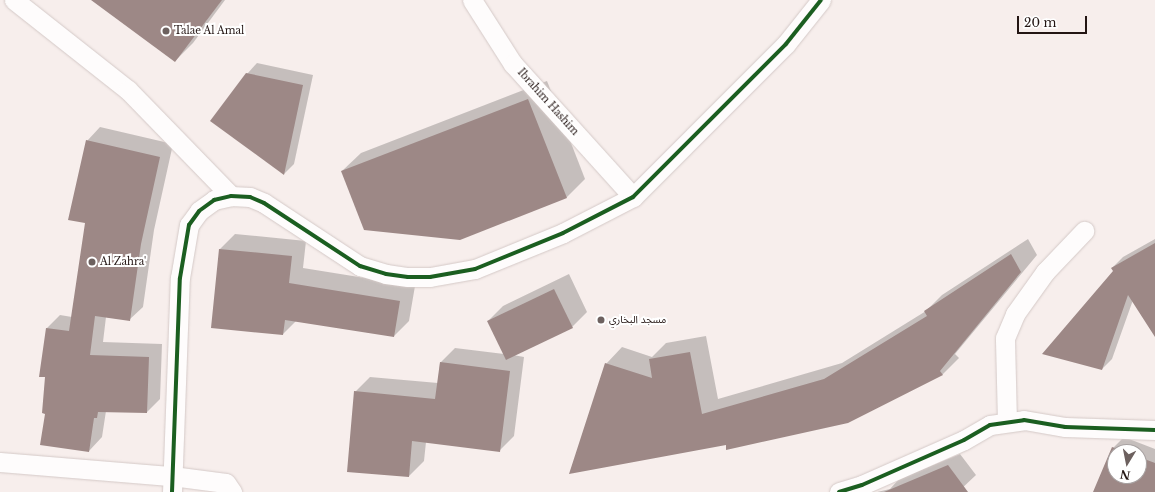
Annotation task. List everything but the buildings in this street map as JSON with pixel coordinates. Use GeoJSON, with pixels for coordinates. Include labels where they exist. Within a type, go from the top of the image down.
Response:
{"type":"FeatureCollection","features":[{"type":"Feature","properties":{"kind":"street"},"geometry":{"type":"LineString","coordinates":[[14,0],[128,90],[231,196]]}},
{"type":"Feature","properties":{"kind":"street","name":"Ibrahim Hashim"},"geometry":{"type":"LineString","coordinates":[[472,0],[513,64],[633,197]]}},
{"type":"Feature","properties":{"kind":"street"},"geometry":{"type":"LineString","coordinates":[[172,484],[180,278],[189,225],[199,211],[214,200],[231,196],[250,197],[264,203],[360,266],[386,274],[408,277],[430,277],[475,269],[563,234],[633,197],[786,44],[821,0]]}},
{"type":"Feature","properties":{"kind":"street"},"geometry":{"type":"LineString","coordinates":[[1007,422],[1005,338],[1015,314],[1045,272],[1084,231]]}},
{"type":"Feature","properties":{"kind":"street"},"geometry":{"type":"LineString","coordinates":[[839,492],[862,486],[964,440],[990,425],[1024,420],[1065,427],[1155,430]]}},
{"type":"Feature","properties":{"kind":"street"},"geometry":{"type":"LineString","coordinates":[[0,462],[172,484],[226,483],[232,492]]}},
{"type":"Feature","properties":{"kind":"cycle path"},"geometry":{"type":"LineString","coordinates":[[172,492],[180,278],[189,225],[199,211],[214,200],[231,196],[250,197],[264,203],[360,266],[386,274],[408,277],[430,277],[475,269],[563,233],[633,197],[786,44],[821,0]]}},
{"type":"Feature","properties":{"kind":"cycle path"},"geometry":{"type":"LineString","coordinates":[[839,492],[862,485],[964,440],[990,425],[1024,420],[1065,427],[1155,430]]}},
{"type":"Feature","properties":{"kind":"place","name":"Talae Al Amal"},"geometry":{"type":"Point","coordinates":[166,31]}},
{"type":"Feature","properties":{"kind":"place","name":"Al Zahra'"},"geometry":{"type":"Point","coordinates":[92,262]}},
{"type":"Feature","properties":{"kind":"place","name":"مسجد البخاري"},"geometry":{"type":"Point","coordinates":[601,320]}}]}
